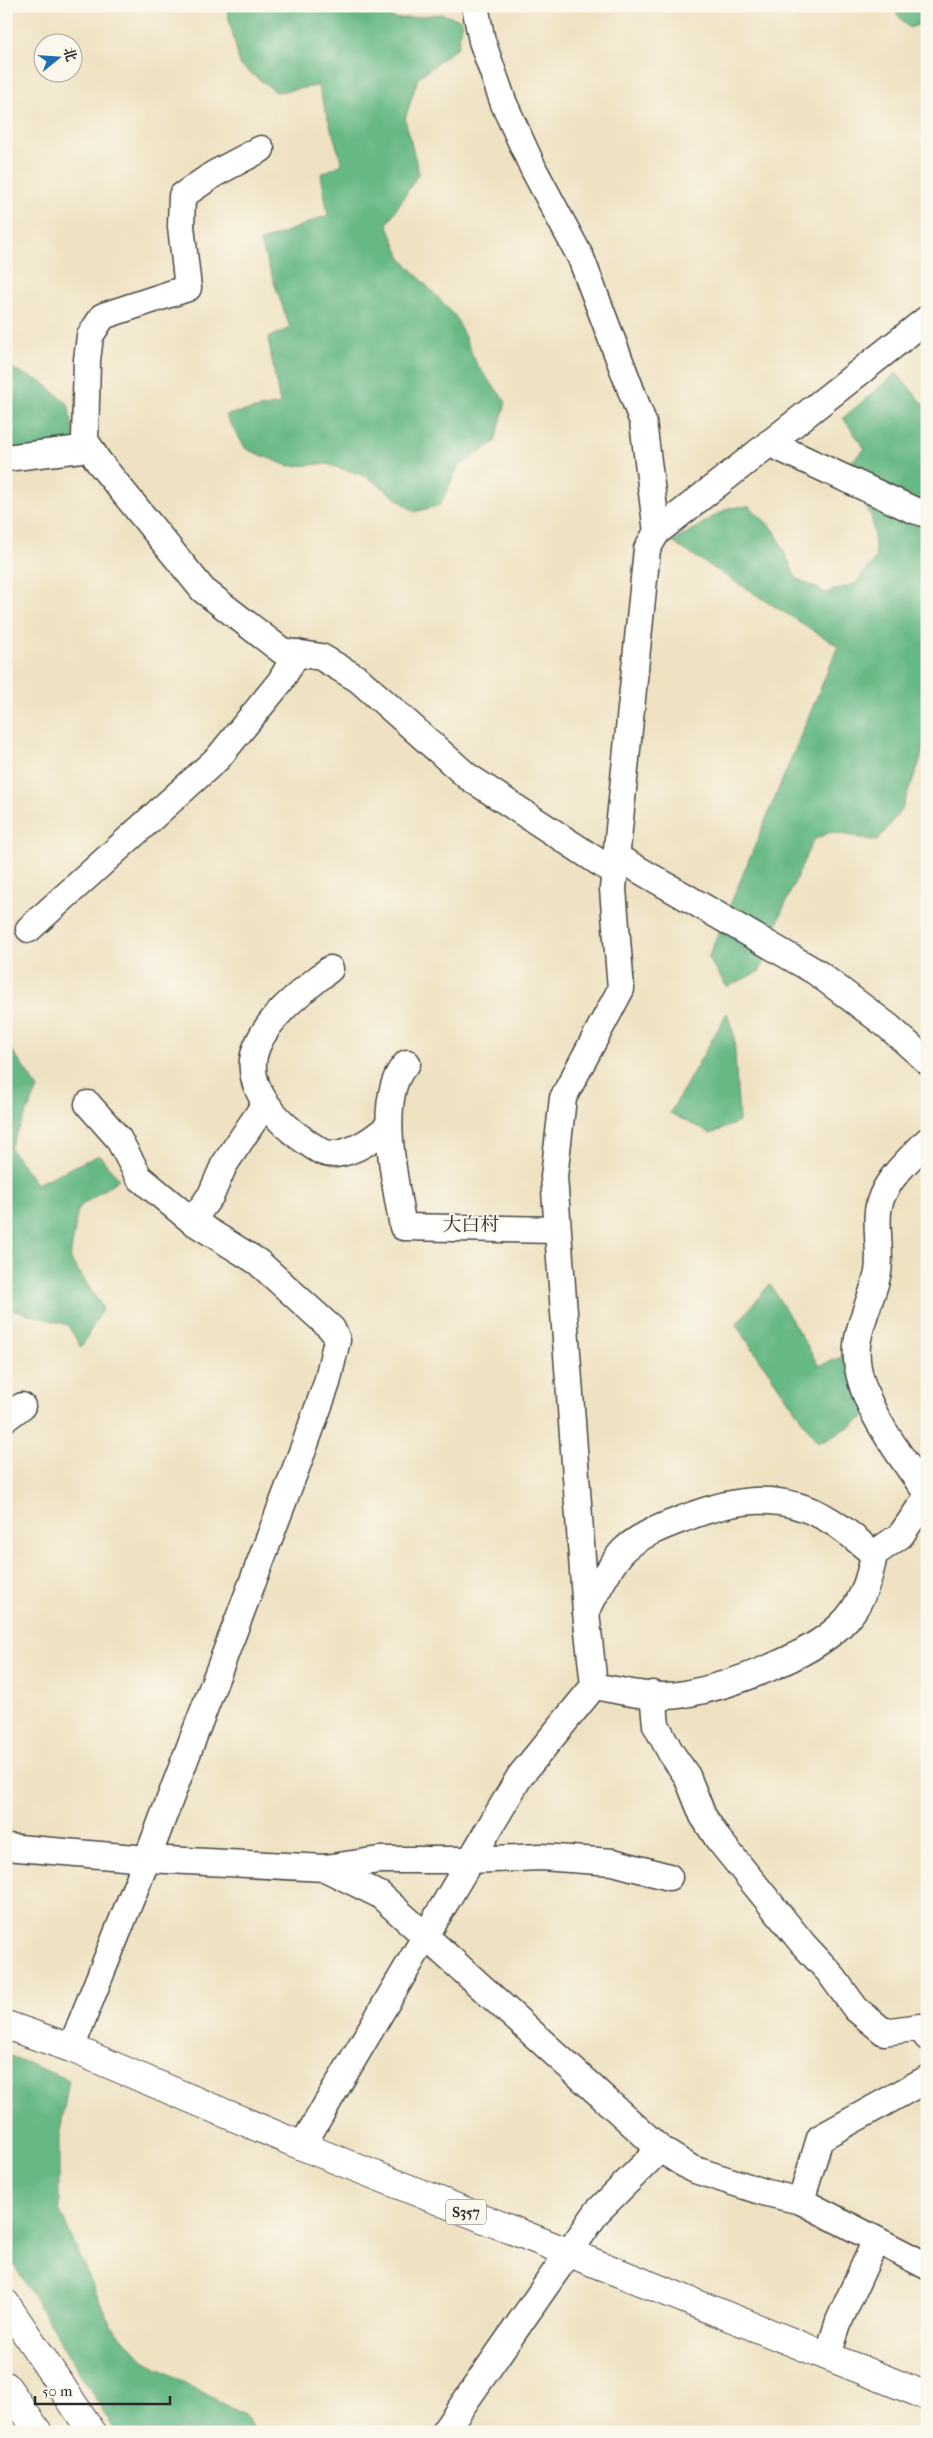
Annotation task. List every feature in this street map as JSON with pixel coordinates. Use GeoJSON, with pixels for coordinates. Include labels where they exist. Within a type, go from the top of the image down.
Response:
{"type":"FeatureCollection","features":[{"type":"Feature","properties":{"kind":"main road","name":"S357"},"geometry":{"type":"LineString","coordinates":[[6,2025],[71,2048],[302,2146],[927,2396]]}},
{"type":"Feature","properties":{"kind":"main road"},"geometry":{"type":"LineString","coordinates":[[6,2304],[92,2432]]}},
{"type":"Feature","properties":{"kind":"main road"},"geometry":{"type":"LineString","coordinates":[[6,2386],[38,2432]]}},
{"type":"Feature","properties":{"kind":"street"},"geometry":{"type":"LineString","coordinates":[[475,6],[482,41],[504,104],[534,170],[581,258],[644,422],[657,532]]}},
{"type":"Feature","properties":{"kind":"street"},"geometry":{"type":"LineString","coordinates":[[262,149],[214,174],[182,196],[181,226],[188,288],[104,316],[90,336],[86,360],[85,440],[98,461],[203,590],[282,651],[321,657],[358,679],[467,776],[614,864],[816,972],[889,1027],[927,1061]]}},
{"type":"Feature","properties":{"kind":"street"},"geometry":{"type":"LineString","coordinates":[[302,2146],[520,1776],[594,1686],[586,1612],[554,1177],[563,1098],[621,989],[613,889],[614,864],[647,549],[657,532],[927,319]]}},
{"type":"Feature","properties":{"kind":"street"},"geometry":{"type":"LineString","coordinates":[[769,444],[911,509],[927,514]]}},
{"type":"Feature","properties":{"kind":"street"},"geometry":{"type":"LineString","coordinates":[[6,458],[90,448]]}},
{"type":"Feature","properties":{"kind":"street"},"geometry":{"type":"LineString","coordinates":[[29,929],[218,758],[280,682],[297,653]]}},
{"type":"Feature","properties":{"kind":"street"},"geometry":{"type":"LineString","coordinates":[[330,969],[272,1019],[257,1047],[253,1066],[257,1085],[265,1104],[293,1133],[323,1153],[335,1154],[366,1145],[389,1126]]}},
{"type":"Feature","properties":{"kind":"street"},"geometry":{"type":"LineString","coordinates":[[407,1063],[398,1072],[390,1102],[389,1126],[403,1227],[557,1230]]}},
{"type":"Feature","properties":{"kind":"street"},"geometry":{"type":"LineString","coordinates":[[71,2048],[147,1859],[304,1448],[327,1383],[336,1340],[332,1329],[258,1262],[192,1220],[163,1199],[139,1177],[118,1138],[88,1104]]}},
{"type":"Feature","properties":{"kind":"street"},"geometry":{"type":"LineString","coordinates":[[192,1220],[211,1195],[224,1165],[265,1104]]}},
{"type":"Feature","properties":{"kind":"street"},"geometry":{"type":"LineString","coordinates":[[927,1141],[887,1185],[878,1210],[878,1272],[862,1320],[857,1346],[858,1368],[868,1401],[897,1451],[927,1493]]}},
{"type":"Feature","properties":{"kind":"street"},"geometry":{"type":"LineString","coordinates":[[594,1686],[652,1694],[684,1695],[741,1678],[790,1659],[842,1625],[861,1598],[871,1574],[874,1554],[901,1535],[927,1497]]}},
{"type":"Feature","properties":{"kind":"street"},"geometry":{"type":"LineString","coordinates":[[586,1612],[624,1550],[653,1531],[705,1510],[738,1501],[764,1500],[798,1506],[832,1521],[874,1554]]}},
{"type":"Feature","properties":{"kind":"street"},"geometry":{"type":"LineString","coordinates":[[652,1694],[656,1725],[670,1753],[687,1776],[703,1816],[723,1846],[803,1944],[829,1972],[856,2009],[884,2032],[920,2027],[927,2037]]}},
{"type":"Feature","properties":{"kind":"street"},"geometry":{"type":"LineString","coordinates":[[6,1848],[147,1859],[325,1868],[379,1860],[471,1860],[541,1857],[613,1862],[669,1877]]}},
{"type":"Feature","properties":{"kind":"street"},"geometry":{"type":"LineString","coordinates":[[325,1868],[380,1896],[660,2149],[692,2169],[768,2193],[801,2201],[927,2266]]}},
{"type":"Feature","properties":{"kind":"street"},"geometry":{"type":"LineString","coordinates":[[801,2201],[820,2138],[927,2079]]}},
{"type":"Feature","properties":{"kind":"street"},"geometry":{"type":"LineString","coordinates":[[444,2432],[597,2212],[660,2149]]}},
{"type":"Feature","properties":{"kind":"street"},"geometry":{"type":"LineString","coordinates":[[828,2356],[840,2321],[876,2240]]}},
{"type":"Feature","properties":{"kind":"green space"},"geometry":{"type":"Polygon","coordinates":[[[226,6],[364,6],[397,19],[441,14],[462,20],[458,47],[418,78],[405,119],[419,173],[387,224],[401,258],[456,317],[477,365],[506,402],[495,442],[458,467],[440,505],[415,512],[368,477],[327,464],[288,466],[246,449],[225,415],[280,404],[268,338],[290,328],[260,242],[328,215],[321,174],[342,164],[318,86],[276,92],[240,65],[226,6]]]}},
{"type":"Feature","properties":{"kind":"green space"},"geometry":{"type":"Polygon","coordinates":[[[890,6],[927,6],[927,22],[909,28],[890,6]]]}},
{"type":"Feature","properties":{"kind":"green space"},"geometry":{"type":"Polygon","coordinates":[[[6,366],[42,382],[68,404],[77,449],[6,452],[6,366]]]}},
{"type":"Feature","properties":{"kind":"green space"},"geometry":{"type":"Polygon","coordinates":[[[896,373],[927,408],[927,724],[921,758],[902,809],[877,841],[831,832],[813,840],[780,916],[760,971],[727,987],[708,958],[838,646],[672,542],[728,508],[749,506],[775,531],[796,578],[826,593],[856,583],[876,558],[872,518],[844,468],[865,449],[843,418],[896,373]]]}},
{"type":"Feature","properties":{"kind":"green space"},"geometry":{"type":"Polygon","coordinates":[[[727,1013],[734,1035],[739,1122],[711,1134],[670,1113],[727,1013]]]}},
{"type":"Feature","properties":{"kind":"green space"},"geometry":{"type":"Polygon","coordinates":[[[6,1041],[38,1089],[10,1148],[36,1184],[99,1155],[119,1179],[78,1208],[70,1259],[103,1308],[81,1348],[68,1325],[6,1308],[6,1041]]]}},
{"type":"Feature","properties":{"kind":"green space"},"geometry":{"type":"Polygon","coordinates":[[[770,1284],[819,1366],[847,1355],[870,1413],[853,1425],[818,1443],[736,1325],[770,1284]]]}},
{"type":"Feature","properties":{"kind":"green space"},"geometry":{"type":"Polygon","coordinates":[[[6,2054],[69,2080],[59,2138],[59,2209],[110,2324],[144,2360],[244,2415],[256,2432],[116,2432],[6,2252],[6,2054]]]}},
{"type":"Feature","properties":{"kind":"district","name":"大白村"},"geometry":{"type":"Point","coordinates":[471,1225]}}]}
